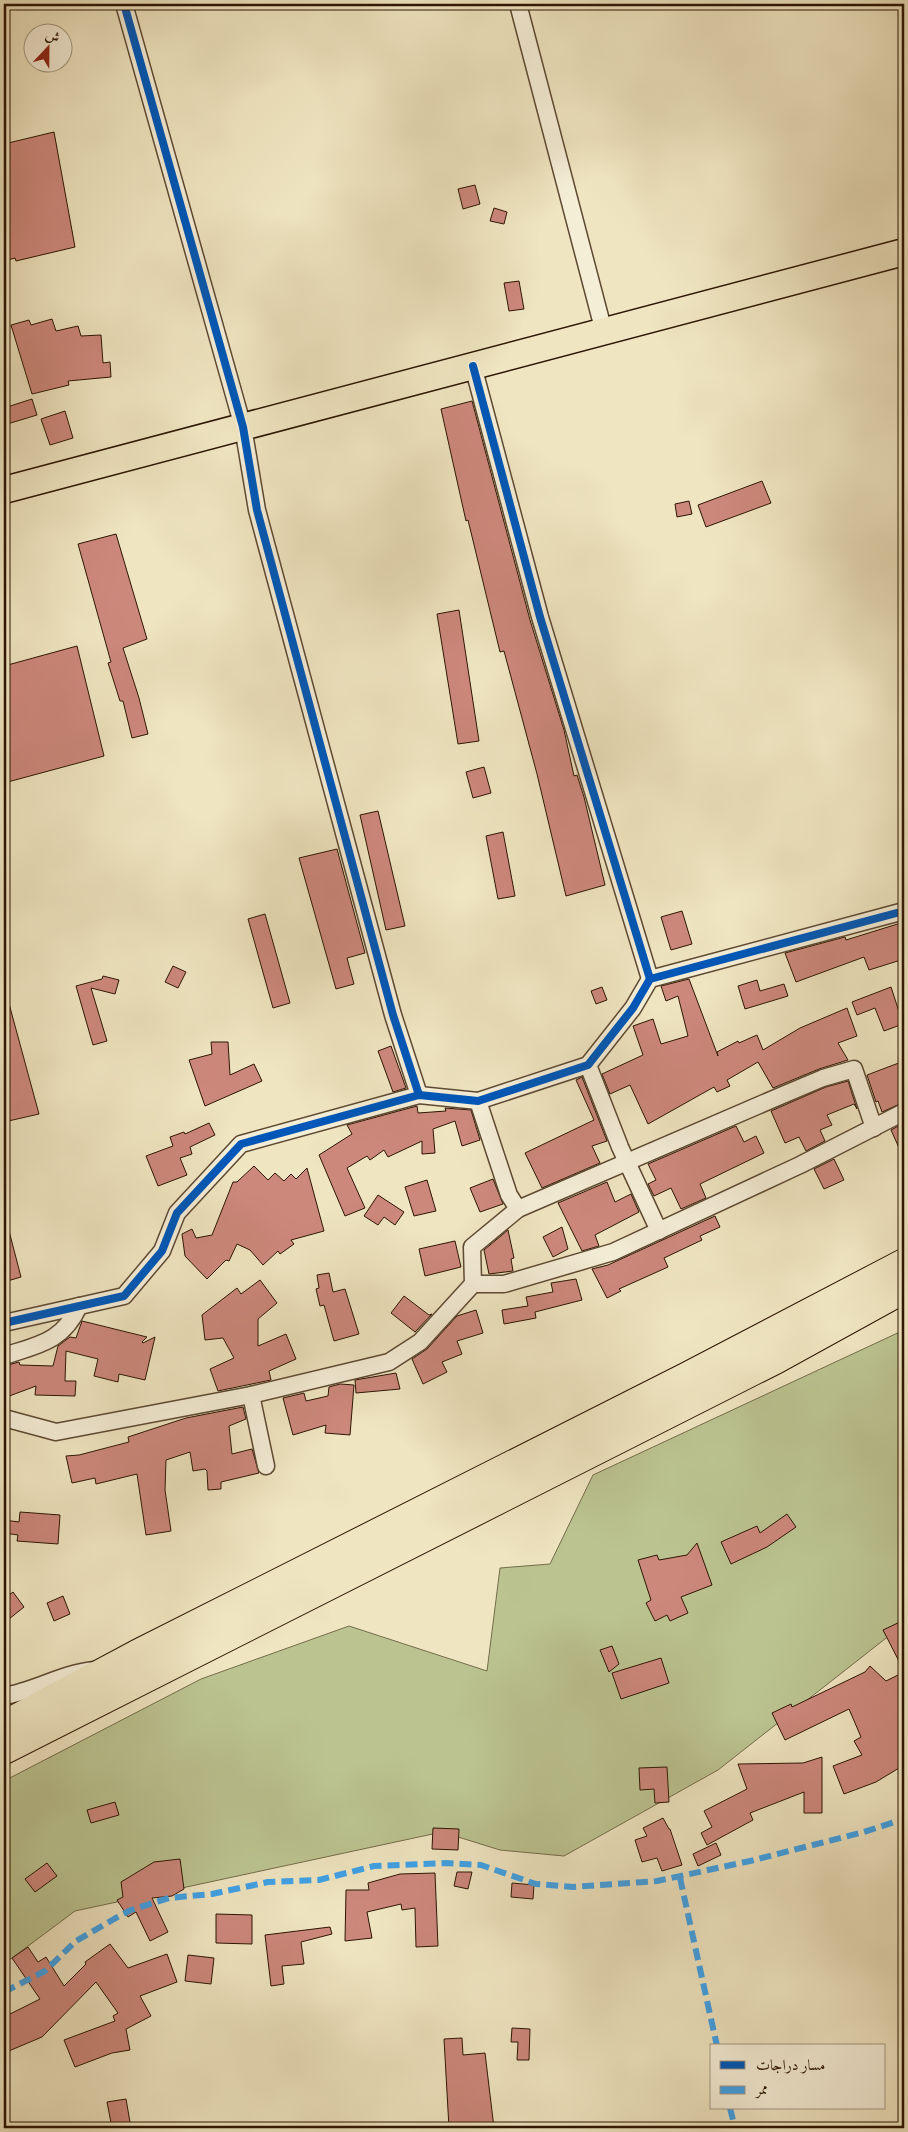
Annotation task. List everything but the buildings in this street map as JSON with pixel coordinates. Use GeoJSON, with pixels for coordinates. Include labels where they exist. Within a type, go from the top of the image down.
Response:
{"type":"FeatureCollection","features":[{"type":"Feature","properties":{"kind":"highway"},"geometry":{"type":"LineString","coordinates":[[4,1725],[110,1668],[669,1386],[904,1263]]}},
{"type":"Feature","properties":{"kind":"highway"},"geometry":{"type":"LineString","coordinates":[[4,1750],[775,1360],[904,1289]]}},
{"type":"Feature","properties":{"kind":"main road"},"geometry":{"type":"LineString","coordinates":[[4,490],[904,252]]}},
{"type":"Feature","properties":{"kind":"street"},"geometry":{"type":"LineString","coordinates":[[124,4],[243,427],[257,510],[393,1015],[419,1095]]}},
{"type":"Feature","properties":{"kind":"street"},"geometry":{"type":"LineString","coordinates":[[518,4],[604,332]]}},
{"type":"Feature","properties":{"kind":"street"},"geometry":{"type":"LineString","coordinates":[[473,366],[540,617],[650,979]]}},
{"type":"Feature","properties":{"kind":"street"},"geometry":{"type":"LineString","coordinates":[[4,1323],[124,1296],[162,1251],[177,1213],[241,1144],[419,1095],[478,1101],[588,1065],[633,1008],[650,979],[904,910]]}},
{"type":"Feature","properties":{"kind":"street"},"geometry":{"type":"LineString","coordinates":[[588,1065],[620,1147],[629,1162],[659,1231]]}},
{"type":"Feature","properties":{"kind":"street"},"geometry":{"type":"LineString","coordinates":[[4,1418],[56,1432],[251,1395],[389,1362],[420,1342],[473,1284],[472,1247],[518,1209],[823,1078],[854,1068],[874,1128]]}},
{"type":"Feature","properties":{"kind":"street"},"geometry":{"type":"LineString","coordinates":[[478,1101],[509,1195],[518,1209]]}},
{"type":"Feature","properties":{"kind":"street"},"geometry":{"type":"LineString","coordinates":[[473,1284],[504,1284],[613,1252],[904,1112]]}},
{"type":"Feature","properties":{"kind":"street"},"geometry":{"type":"LineString","coordinates":[[4,1356],[52,1340],[74,1318],[79,1306]]}},
{"type":"Feature","properties":{"kind":"street"},"geometry":{"type":"LineString","coordinates":[[251,1395],[266,1466]]}},
{"type":"Feature","properties":{"kind":"street"},"geometry":{"type":"LineString","coordinates":[[4,1696],[15,1694],[76,1671],[110,1668]]}},
{"type":"Feature","properties":{"kind":"green space"},"geometry":{"type":"Polygon","coordinates":[[[904,1330],[904,1624],[718,1770],[564,1856],[500,1850],[442,1832],[75,1911],[4,1964],[4,1781],[201,1679],[349,1626],[487,1671],[500,1568],[550,1564],[593,1475],[904,1330]]]}},
{"type":"Feature","properties":{"kind":"marked path"},"geometry":{"type":"LineString","coordinates":[[4,1992],[45,1971],[76,1941],[114,1919],[131,1910],[169,1898],[212,1894],[268,1882],[319,1880],[374,1866],[446,1863],[481,1865],[536,1884],[573,1887],[657,1881],[750,1861],[864,1832],[904,1819]]}},
{"type":"Feature","properties":{"kind":"marked path"},"geometry":{"type":"LineString","coordinates":[[680,1878],[717,2044]]}},
{"type":"Feature","properties":{"kind":"marked path"},"geometry":{"type":"LineString","coordinates":[[730,2110],[735,2128]]}},
{"type":"Feature","properties":{"kind":"cycle path"},"geometry":{"type":"LineString","coordinates":[[124,4],[243,427],[257,510],[393,1015],[419,1095]]}},
{"type":"Feature","properties":{"kind":"cycle path"},"geometry":{"type":"LineString","coordinates":[[473,366],[540,617],[650,979]]}},
{"type":"Feature","properties":{"kind":"cycle path"},"geometry":{"type":"LineString","coordinates":[[4,1323],[124,1296],[162,1251],[177,1213],[241,1144],[419,1095],[478,1101],[588,1065],[633,1008],[650,979],[904,911]]}}]}
